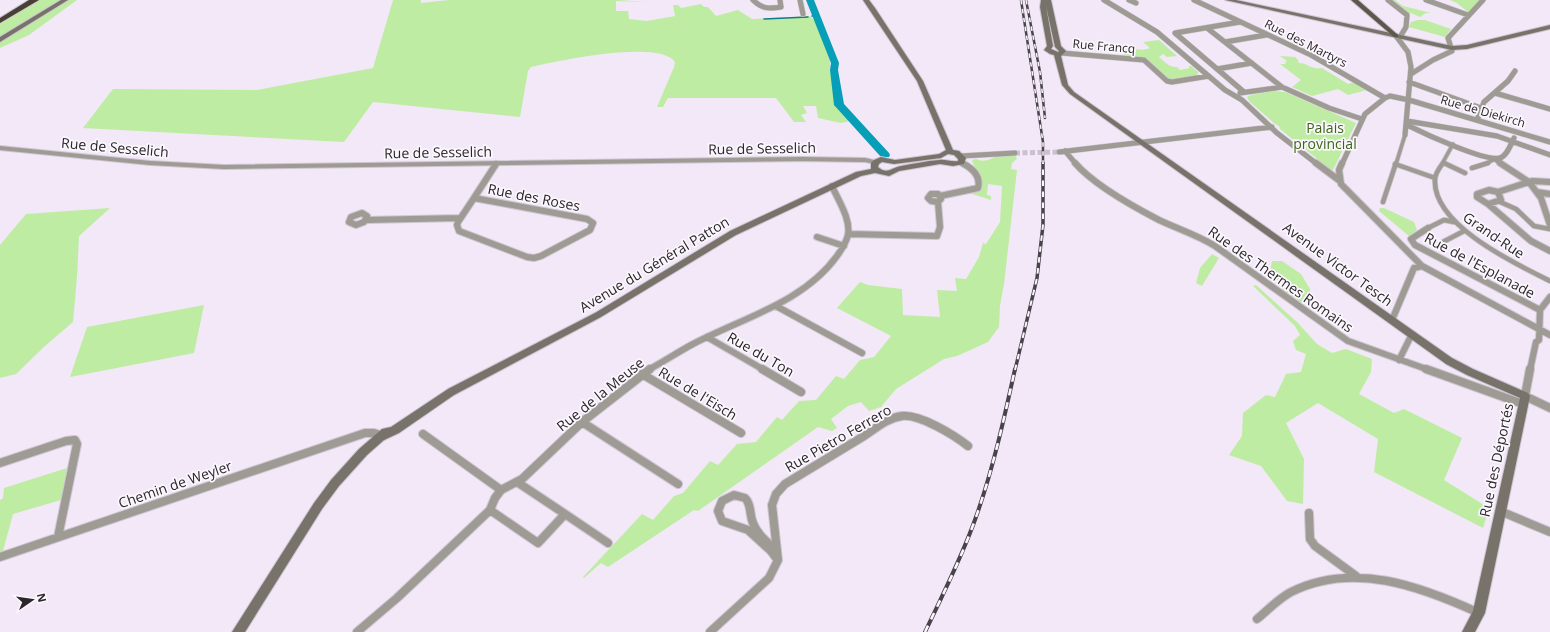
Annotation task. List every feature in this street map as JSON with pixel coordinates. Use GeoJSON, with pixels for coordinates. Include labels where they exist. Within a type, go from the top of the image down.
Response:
{"type":"FeatureCollection","features":[{"type":"Feature","properties":{"kind":"highway"},"geometry":{"type":"LineString","coordinates":[[0,13],[21,0]]}},
{"type":"Feature","properties":{"kind":"highway"},"geometry":{"type":"LineString","coordinates":[[0,21],[35,0]]}},
{"type":"Feature","properties":{"kind":"main road"},"geometry":{"type":"LineString","coordinates":[[0,40],[64,0]]}},
{"type":"Feature","properties":{"kind":"main road"},"geometry":{"type":"LineString","coordinates":[[866,0],[920,82],[950,152],[961,159],[953,164],[943,159],[895,165],[887,160],[876,162],[874,166],[876,170],[884,174],[888,174],[892,173],[895,165]]}},
{"type":"Feature","properties":{"kind":"main road"},"geometry":{"type":"LineString","coordinates":[[1044,0],[1043,7],[1050,45],[1047,49],[1048,51],[1059,53]]}},
{"type":"Feature","properties":{"kind":"main road","name":"Avenue Victor Tesch"},"geometry":{"type":"LineString","coordinates":[[1048,0],[1058,47],[1062,50],[1059,53],[1066,88],[1450,361],[1502,391],[1524,400]]}},
{"type":"Feature","properties":{"kind":"main road"},"geometry":{"type":"LineString","coordinates":[[1228,0],[1400,35],[1452,48],[1467,47],[1550,27]]}},
{"type":"Feature","properties":{"kind":"main road"},"geometry":{"type":"LineString","coordinates":[[1354,0],[1400,35]]}},
{"type":"Feature","properties":{"kind":"main road"},"geometry":{"type":"LineString","coordinates":[[943,159],[944,153],[950,152]]}},
{"type":"Feature","properties":{"kind":"main road","name":"Avenue du Général Patton"},"geometry":{"type":"LineString","coordinates":[[238,632],[326,494],[342,474],[391,426],[417,408],[451,392],[598,315],[733,233],[859,174],[876,170]]}},
{"type":"Feature","properties":{"kind":"main road","name":"Rue des Déportés"},"geometry":{"type":"LineString","coordinates":[[1468,632],[1478,613],[1524,400]]}},
{"type":"Feature","properties":{"kind":"street"},"geometry":{"type":"LineString","coordinates":[[753,0],[761,8],[781,7],[780,0]]}},
{"type":"Feature","properties":{"kind":"street"},"geometry":{"type":"LineString","coordinates":[[800,0],[803,14]]}},
{"type":"Feature","properties":{"kind":"street"},"geometry":{"type":"LineString","coordinates":[[1104,0],[1157,32],[1225,90],[1242,100],[1272,127],[1340,181]]}},
{"type":"Feature","properties":{"kind":"street"},"geometry":{"type":"LineString","coordinates":[[1129,0],[1136,3]]}},
{"type":"Feature","properties":{"kind":"street","name":"Rue des Martyrs"},"geometry":{"type":"LineString","coordinates":[[1194,0],[1329,65],[1385,98],[1390,96],[1409,100]]}},
{"type":"Feature","properties":{"kind":"street"},"geometry":{"type":"LineString","coordinates":[[1383,202],[1405,135],[1409,100],[1409,82],[1411,74],[1408,52],[1400,35],[1406,27],[1408,16],[1388,0]]}},
{"type":"Feature","properties":{"kind":"street"},"geometry":{"type":"LineString","coordinates":[[1426,0],[1468,15]]}},
{"type":"Feature","properties":{"kind":"street"},"geometry":{"type":"LineString","coordinates":[[1411,74],[1433,60],[1453,51],[1448,38],[1483,0]]}},
{"type":"Feature","properties":{"kind":"street"},"geometry":{"type":"LineString","coordinates":[[1240,22],[1175,33],[1244,92]]}},
{"type":"Feature","properties":{"kind":"street"},"geometry":{"type":"LineString","coordinates":[[1207,28],[1282,87],[1329,108],[1362,119]]}},
{"type":"Feature","properties":{"kind":"street"},"geometry":{"type":"LineString","coordinates":[[1225,42],[1267,34]]}},
{"type":"Feature","properties":{"kind":"street","name":"Rue Francq"},"geometry":{"type":"LineString","coordinates":[[1059,53],[1144,60],[1167,81],[1172,82],[1209,76]]}},
{"type":"Feature","properties":{"kind":"street"},"geometry":{"type":"LineString","coordinates":[[1217,69],[1252,63]]}},
{"type":"Feature","properties":{"kind":"street"},"geometry":{"type":"LineString","coordinates":[[1477,120],[1484,102],[1508,81],[1515,71]]}},
{"type":"Feature","properties":{"kind":"street"},"geometry":{"type":"LineString","coordinates":[[1409,82],[1481,108]]}},
{"type":"Feature","properties":{"kind":"street"},"geometry":{"type":"LineString","coordinates":[[1235,96],[1244,92],[1282,87]]}},
{"type":"Feature","properties":{"kind":"street"},"geometry":{"type":"LineString","coordinates":[[1495,93],[1550,110]]}},
{"type":"Feature","properties":{"kind":"street"},"geometry":{"type":"LineString","coordinates":[[1385,98],[1370,109],[1362,119],[1339,170],[1340,181],[1344,188],[1422,266],[1550,335]]}},
{"type":"Feature","properties":{"kind":"street","name":"Rue de Diekirch"},"geometry":{"type":"LineString","coordinates":[[1409,100],[1550,142]]}},
{"type":"Feature","properties":{"kind":"street"},"geometry":{"type":"LineString","coordinates":[[1407,123],[1497,136],[1550,155]]}},
{"type":"Feature","properties":{"kind":"street"},"geometry":{"type":"LineString","coordinates":[[1407,123],[1453,144],[1495,159],[1529,182],[1541,198],[1547,210],[1550,225]]}},
{"type":"Feature","properties":{"kind":"street"},"geometry":{"type":"LineString","coordinates":[[1143,142],[1272,127]]}},
{"type":"Feature","properties":{"kind":"street"},"geometry":{"type":"LineString","coordinates":[[1472,168],[1494,161],[1495,159],[1506,154],[1517,132]]}},
{"type":"Feature","properties":{"kind":"street","name":"Rue des Thermes Romains"},"geometry":{"type":"LineString","coordinates":[[1143,142],[1062,152],[1098,184],[1158,220],[1200,237],[1215,246],[1348,341],[1399,360],[1502,391]]}},
{"type":"Feature","properties":{"kind":"street"},"geometry":{"type":"LineString","coordinates":[[1396,164],[1434,178],[1444,163],[1453,144]]}},
{"type":"Feature","properties":{"kind":"street","name":"Rue de Sesselich"},"geometry":{"type":"LineString","coordinates":[[0,148],[150,163],[224,167],[821,159],[865,160],[876,162]]}},
{"type":"Feature","properties":{"kind":"street"},"geometry":{"type":"LineString","coordinates":[[961,159],[1015,153]]}},
{"type":"Feature","properties":{"kind":"street"},"geometry":{"type":"LineString","coordinates":[[848,234],[937,236],[940,226],[937,200],[978,188],[980,184],[979,179],[972,168],[961,159]]}},
{"type":"Feature","properties":{"kind":"street"},"geometry":{"type":"LineString","coordinates":[[1444,163],[1465,172]]}},
{"type":"Feature","properties":{"kind":"street","name":"Rue des Roses"},"geometry":{"type":"LineString","coordinates":[[473,198],[587,219],[593,223],[590,230],[541,256],[531,258],[460,231],[457,226],[460,218],[473,198],[496,164]]}},
{"type":"Feature","properties":{"kind":"street"},"geometry":{"type":"LineString","coordinates":[[1328,173],[1336,173],[1339,170]]}},
{"type":"Feature","properties":{"kind":"street","name":"Grand-Rue"},"geometry":{"type":"LineString","coordinates":[[1434,178],[1437,196],[1454,222],[1501,255],[1550,281]]}},
{"type":"Feature","properties":{"kind":"street"},"geometry":{"type":"LineString","coordinates":[[1550,182],[1529,182],[1498,192],[1489,190],[1477,194],[1477,197],[1488,204],[1527,238],[1550,251]]}},
{"type":"Feature","properties":{"kind":"street","name":"Rue de la Meuse"},"geometry":{"type":"LineString","coordinates":[[501,490],[517,482],[526,475],[582,422],[642,374],[707,337],[776,306],[794,295],[829,267],[844,246],[848,234],[848,224],[835,195],[828,188]]}},
{"type":"Feature","properties":{"kind":"street"},"geometry":{"type":"LineString","coordinates":[[1488,204],[1502,199],[1498,192]]}},
{"type":"Feature","properties":{"kind":"street"},"geometry":{"type":"LineString","coordinates":[[1537,192],[1550,194]]}},
{"type":"Feature","properties":{"kind":"street"},"geometry":{"type":"LineString","coordinates":[[1498,201],[1518,210],[1524,218],[1535,226],[1550,229]]}},
{"type":"Feature","properties":{"kind":"street"},"geometry":{"type":"LineString","coordinates":[[366,220],[460,218]]}},
{"type":"Feature","properties":{"kind":"street"},"geometry":{"type":"LineString","coordinates":[[1428,228],[1444,220],[1454,222]]}},
{"type":"Feature","properties":{"kind":"street","name":"Rue de l'Esplanade"},"geometry":{"type":"LineString","coordinates":[[1428,228],[1410,239],[1415,245],[1540,310]]}},
{"type":"Feature","properties":{"kind":"street"},"geometry":{"type":"LineString","coordinates":[[1443,242],[1464,230]]}},
{"type":"Feature","properties":{"kind":"street"},"geometry":{"type":"LineString","coordinates":[[817,237],[844,246]]}},
{"type":"Feature","properties":{"kind":"street"},"geometry":{"type":"LineString","coordinates":[[1392,320],[1414,268],[1422,266]]}},
{"type":"Feature","properties":{"kind":"street"},"geometry":{"type":"LineString","coordinates":[[1540,310],[1550,297]]}},
{"type":"Feature","properties":{"kind":"street"},"geometry":{"type":"LineString","coordinates":[[776,306],[862,352]]}},
{"type":"Feature","properties":{"kind":"street","name":"Rue des Déportés"},"geometry":{"type":"LineString","coordinates":[[1524,400],[1536,342],[1539,340],[1540,310]]}},
{"type":"Feature","properties":{"kind":"street"},"geometry":{"type":"LineString","coordinates":[[1525,322],[1536,332],[1536,342]]}},
{"type":"Feature","properties":{"kind":"street"},"geometry":{"type":"LineString","coordinates":[[1399,360],[1412,334]]}},
{"type":"Feature","properties":{"kind":"street","name":"Rue du Ton"},"geometry":{"type":"LineString","coordinates":[[707,337],[801,392]]}},
{"type":"Feature","properties":{"kind":"street","name":"Rue de l'Eisch"},"geometry":{"type":"LineString","coordinates":[[642,374],[741,433]]}},
{"type":"Feature","properties":{"kind":"street"},"geometry":{"type":"LineString","coordinates":[[1524,400],[1550,408]]}},
{"type":"Feature","properties":{"kind":"street","name":"Rue Pietro Ferrero"},"geometry":{"type":"LineString","coordinates":[[778,560],[772,505],[776,494],[785,484],[893,418],[911,416],[962,440],[968,446]]}},
{"type":"Feature","properties":{"kind":"street"},"geometry":{"type":"LineString","coordinates":[[582,422],[678,484]]}},
{"type":"Feature","properties":{"kind":"street"},"geometry":{"type":"LineString","coordinates":[[357,632],[394,602],[490,510],[495,498],[501,490],[423,434]]}},
{"type":"Feature","properties":{"kind":"street","name":"Chemin de Weyler"},"geometry":{"type":"LineString","coordinates":[[0,557],[358,436],[379,439]]}},
{"type":"Feature","properties":{"kind":"street"},"geometry":{"type":"LineString","coordinates":[[0,463],[66,441],[75,440],[77,444],[58,537]]}},
{"type":"Feature","properties":{"kind":"street"},"geometry":{"type":"LineString","coordinates":[[517,482],[608,544]]}},
{"type":"Feature","properties":{"kind":"street"},"geometry":{"type":"LineString","coordinates":[[710,632],[769,578],[778,560],[771,551],[748,530],[722,521],[718,511],[722,501],[734,495],[746,499],[751,506],[753,524],[766,541],[776,550]]}},
{"type":"Feature","properties":{"kind":"street"},"geometry":{"type":"LineString","coordinates":[[490,510],[538,543],[565,514]]}},
{"type":"Feature","properties":{"kind":"street"},"geometry":{"type":"LineString","coordinates":[[1500,511],[1550,532]]}},
{"type":"Feature","properties":{"kind":"street"},"geometry":{"type":"LineString","coordinates":[[1309,513],[1310,539],[1312,542],[1356,576]]}},
{"type":"Feature","properties":{"kind":"street"},"geometry":{"type":"LineString","coordinates":[[1257,619],[1279,600],[1308,584],[1328,579],[1356,576],[1373,577],[1427,591],[1478,613]]}},
{"type":"Feature","properties":{"kind":"green space"},"geometry":{"type":"Polygon","coordinates":[[[40,0],[77,0],[29,35],[0,48],[0,24],[40,0]]]}},
{"type":"Feature","properties":{"kind":"green space"},"geometry":{"type":"Polygon","coordinates":[[[393,0],[421,0],[421,3],[449,0],[619,0],[646,2],[616,1],[616,11],[628,11],[629,19],[647,21],[675,16],[673,5],[678,5],[681,8],[701,4],[704,7],[708,7],[716,16],[738,10],[752,19],[810,16],[815,21],[830,60],[830,71],[839,109],[850,121],[841,123],[818,118],[816,106],[803,106],[807,113],[801,115],[806,122],[794,122],[776,98],[668,98],[663,107],[657,107],[675,62],[666,55],[650,52],[629,52],[562,60],[531,67],[528,71],[520,117],[373,102],[344,142],[83,128],[113,89],[257,90],[373,68],[393,0]]]}},
{"type":"Feature","properties":{"kind":"green space"},"geometry":{"type":"Polygon","coordinates":[[[1389,0],[1395,0],[1403,6],[1431,13],[1426,13],[1420,17],[1411,13],[1406,14],[1389,0]]]}},
{"type":"Feature","properties":{"kind":"green space"},"geometry":{"type":"Polygon","coordinates":[[[1450,0],[1481,0],[1468,12],[1457,3],[1450,0]]]}},
{"type":"Feature","properties":{"kind":"green space"},"geometry":{"type":"Polygon","coordinates":[[[1425,20],[1451,29],[1445,37],[1409,27],[1411,22],[1425,20]]]}},
{"type":"Feature","properties":{"kind":"green space"},"geometry":{"type":"Polygon","coordinates":[[[1159,40],[1177,56],[1167,57],[1163,54],[1159,57],[1180,70],[1190,68],[1188,66],[1191,66],[1198,72],[1197,77],[1173,81],[1169,80],[1145,58],[1124,55],[1120,44],[1143,50],[1150,48],[1143,42],[1159,40]]]}},
{"type":"Feature","properties":{"kind":"green space"},"geometry":{"type":"Polygon","coordinates":[[[1280,56],[1295,57],[1299,63],[1315,68],[1322,68],[1348,84],[1355,82],[1367,90],[1348,95],[1338,89],[1312,96],[1292,87],[1301,80],[1280,64],[1286,64],[1285,62],[1287,61],[1280,56]]]}},
{"type":"Feature","properties":{"kind":"green space","name":"Palais provincial"},"geometry":{"type":"Polygon","coordinates":[[[1274,91],[1285,92],[1356,123],[1333,170],[1331,170],[1280,129],[1279,126],[1249,101],[1247,97],[1274,91]]]}},
{"type":"Feature","properties":{"kind":"green space"},"geometry":{"type":"Polygon","coordinates":[[[999,155],[1015,155],[1017,159],[1012,163],[1011,169],[1017,170],[1004,284],[1000,306],[999,327],[988,342],[957,356],[944,359],[896,389],[881,407],[869,411],[861,402],[848,406],[831,419],[837,428],[832,431],[818,427],[698,511],[694,510],[608,567],[601,563],[584,578],[583,577],[642,514],[653,520],[674,496],[683,493],[710,461],[718,465],[737,444],[756,442],[777,417],[782,420],[799,401],[816,400],[836,376],[844,379],[860,360],[874,357],[891,336],[837,308],[860,282],[868,285],[902,289],[903,315],[940,317],[937,290],[957,291],[955,278],[966,279],[979,257],[983,243],[986,244],[1000,222],[1002,186],[988,184],[987,195],[991,196],[991,200],[969,193],[981,188],[982,184],[972,160],[976,159],[985,161],[999,155]]]}},
{"type":"Feature","properties":{"kind":"green space"},"geometry":{"type":"Polygon","coordinates":[[[110,208],[79,236],[73,322],[16,374],[0,378],[0,245],[26,214],[110,208]]]}},
{"type":"Feature","properties":{"kind":"green space"},"geometry":{"type":"Polygon","coordinates":[[[1380,208],[1384,208],[1414,222],[1417,230],[1409,236],[1379,211],[1380,208]]]}},
{"type":"Feature","properties":{"kind":"green space"},"geometry":{"type":"Polygon","coordinates":[[[1212,254],[1219,258],[1202,286],[1196,283],[1200,268],[1212,254]]]}},
{"type":"Feature","properties":{"kind":"green space"},"geometry":{"type":"Polygon","coordinates":[[[1272,261],[1282,261],[1301,274],[1310,289],[1310,300],[1298,302],[1292,300],[1282,292],[1283,285],[1270,273],[1272,261]]]}},
{"type":"Feature","properties":{"kind":"green space"},"geometry":{"type":"Polygon","coordinates":[[[1256,285],[1298,323],[1317,344],[1332,353],[1346,349],[1372,359],[1371,372],[1359,394],[1394,413],[1404,409],[1462,438],[1444,480],[1489,508],[1483,528],[1374,472],[1378,439],[1318,403],[1286,423],[1304,459],[1303,504],[1287,501],[1261,466],[1229,455],[1242,436],[1243,413],[1266,395],[1275,397],[1286,374],[1301,372],[1306,354],[1296,350],[1293,341],[1300,335],[1295,326],[1253,286],[1256,285]]]}},
{"type":"Feature","properties":{"kind":"green space"},"geometry":{"type":"Polygon","coordinates":[[[204,305],[194,353],[70,377],[87,327],[204,305]]]}},
{"type":"Feature","properties":{"kind":"green space"},"geometry":{"type":"Polygon","coordinates":[[[67,468],[61,500],[13,514],[3,551],[0,552],[0,500],[3,498],[4,488],[67,468]]]}},
{"type":"Feature","properties":{"kind":"waterway"},"geometry":{"type":"LineString","coordinates":[[810,0],[835,63],[834,70],[839,105],[885,155]]}},
{"type":"Feature","properties":{"kind":"waterway"},"geometry":{"type":"LineString","coordinates":[[812,16],[816,15]]}},
{"type":"Feature","properties":{"kind":"waterway"},"geometry":{"type":"LineString","coordinates":[[764,19],[808,17]]}},
{"type":"Feature","properties":{"kind":"tunnel"},"geometry":{"type":"LineString","coordinates":[[1015,153],[1059,152]]}},
{"type":"Feature","properties":{"kind":"railway"},"geometry":{"type":"LineString","coordinates":[[1015,370],[1037,278],[1043,225],[1043,142],[1021,0]]}},
{"type":"Feature","properties":{"kind":"railway"},"geometry":{"type":"LineString","coordinates":[[1026,0],[1040,72],[1045,118]]}},
{"type":"Feature","properties":{"kind":"railway"},"geometry":{"type":"LineString","coordinates":[[925,632],[971,532],[993,462],[1015,369]]}}]}
